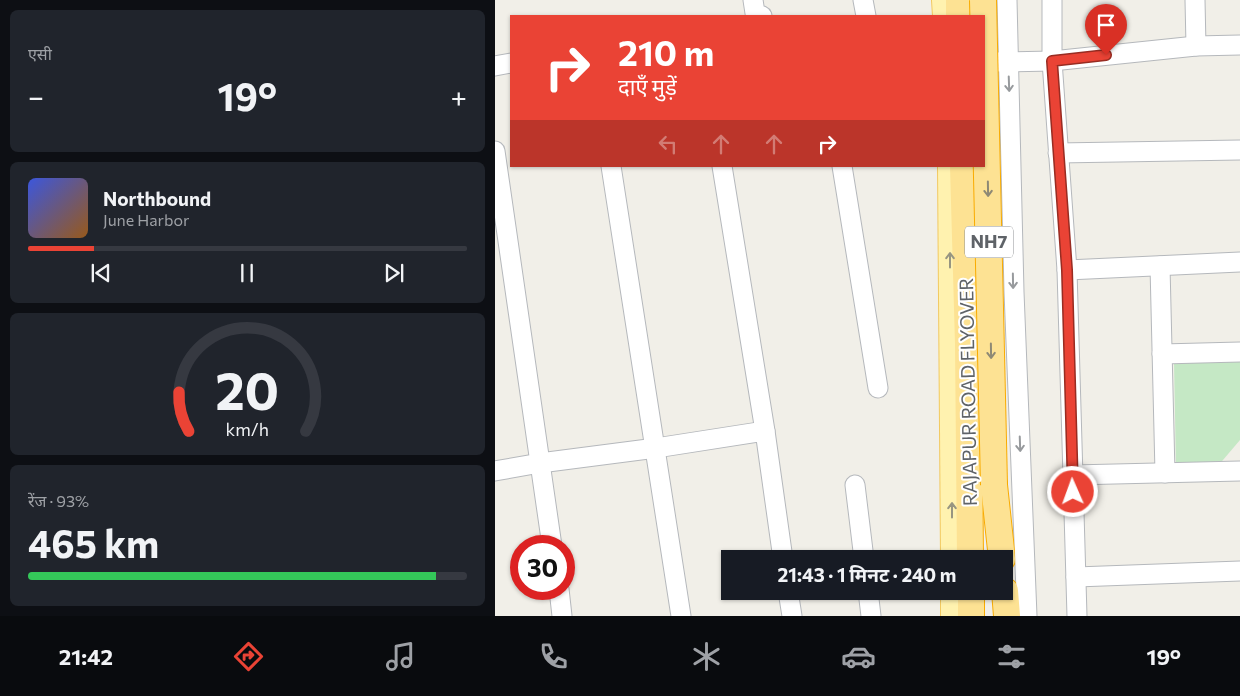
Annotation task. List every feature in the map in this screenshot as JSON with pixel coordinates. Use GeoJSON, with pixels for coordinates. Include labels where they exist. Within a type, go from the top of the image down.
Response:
{"type":"FeatureCollection","features":[{"type":"Feature","properties":{"kind":"highway"},"geometry":{"type":"LineString","coordinates":[[959,0],[959,15]]}},
{"type":"Feature","properties":{"kind":"highway","name":"RAJAPUR ROAD FLYOVER"},"geometry":{"type":"LineString","coordinates":[[983,0],[983,15]]}},
{"type":"Feature","properties":{"kind":"highway","name":"RAJAPUR ROAD FLYOVER"},"geometry":{"type":"LineString","coordinates":[[985,88],[994,485],[1000,550]]}},
{"type":"Feature","properties":{"kind":"highway","name":"RAJAPUR ROAD FLYOVER"},"geometry":{"type":"LineString","coordinates":[[963,167],[971,550]]}},
{"type":"Feature","properties":{"kind":"highway"},"geometry":{"type":"LineString","coordinates":[[971,600],[971,616]]}},
{"type":"Feature","properties":{"kind":"highway"},"geometry":{"type":"LineString","coordinates":[[1006,600],[1007,616]]}},
{"type":"Feature","properties":{"kind":"main road"},"geometry":{"type":"LineString","coordinates":[[943,0],[944,15]]}},
{"type":"Feature","properties":{"kind":"main road"},"geometry":{"type":"LineString","coordinates":[[949,167],[952,550]]}},
{"type":"Feature","properties":{"kind":"main road"},"geometry":{"type":"LineString","coordinates":[[952,600],[952,616]]}},
{"type":"Feature","properties":{"kind":"street"},"geometry":{"type":"LineString","coordinates":[[863,0],[866,15]]}},
{"type":"Feature","properties":{"kind":"street"},"geometry":{"type":"LineString","coordinates":[[1007,0],[1014,292],[1027,616]]}},
{"type":"Feature","properties":{"kind":"street"},"geometry":{"type":"LineString","coordinates":[[1052,0],[1052,61],[1067,270],[1077,616]]}},
{"type":"Feature","properties":{"kind":"street"},"geometry":{"type":"LineString","coordinates":[[1195,0],[1196,46]]}},
{"type":"Feature","properties":{"kind":"street"},"geometry":{"type":"LineString","coordinates":[[985,63],[1052,61],[1196,46],[1240,45]]}},
{"type":"Feature","properties":{"kind":"street"},"geometry":{"type":"LineString","coordinates":[[495,66],[510,64]]}},
{"type":"Feature","properties":{"kind":"street"},"geometry":{"type":"LineString","coordinates":[[495,150],[502,248],[540,463],[550,535]]}},
{"type":"Feature","properties":{"kind":"street"},"geometry":{"type":"LineString","coordinates":[[1058,153],[1240,150]]}},
{"type":"Feature","properties":{"kind":"street"},"geometry":{"type":"LineString","coordinates":[[611,167],[681,616]]}},
{"type":"Feature","properties":{"kind":"street"},"geometry":{"type":"LineString","coordinates":[[722,167],[765,431],[782,550]]}},
{"type":"Feature","properties":{"kind":"street"},"geometry":{"type":"LineString","coordinates":[[842,167],[878,388]]}},
{"type":"Feature","properties":{"kind":"street"},"geometry":{"type":"LineString","coordinates":[[1067,270],[1240,262]]}},
{"type":"Feature","properties":{"kind":"street"},"geometry":{"type":"LineString","coordinates":[[1160,266],[1165,473]]}},
{"type":"Feature","properties":{"kind":"street"},"geometry":{"type":"LineString","coordinates":[[1162,354],[1240,352]]}},
{"type":"Feature","properties":{"kind":"street"},"geometry":{"type":"LineString","coordinates":[[495,471],[765,431]]}},
{"type":"Feature","properties":{"kind":"street"},"geometry":{"type":"LineString","coordinates":[[1073,475],[1240,471]]}},
{"type":"Feature","properties":{"kind":"street"},"geometry":{"type":"LineString","coordinates":[[855,485],[863,550]]}},
{"type":"Feature","properties":{"kind":"street"},"geometry":{"type":"LineString","coordinates":[[1076,577],[1240,571]]}},
{"type":"Feature","properties":{"kind":"street"},"geometry":{"type":"LineString","coordinates":[[561,600],[563,616]]}},
{"type":"Feature","properties":{"kind":"street"},"geometry":{"type":"LineString","coordinates":[[789,600],[792,616]]}},
{"type":"Feature","properties":{"kind":"street"},"geometry":{"type":"LineString","coordinates":[[869,600],[871,616]]}},
{"type":"Feature","properties":{"kind":"green space"},"geometry":{"type":"Polygon","coordinates":[[[1240,361],[1240,440],[1217,467],[1176,467],[1174,363],[1240,361]]]}},
{"type":"Feature","properties":{"kind":"route"},"geometry":{"type":"LineString","coordinates":[[1073,492],[1067,270],[1052,61],[1106,55]]}}]}
